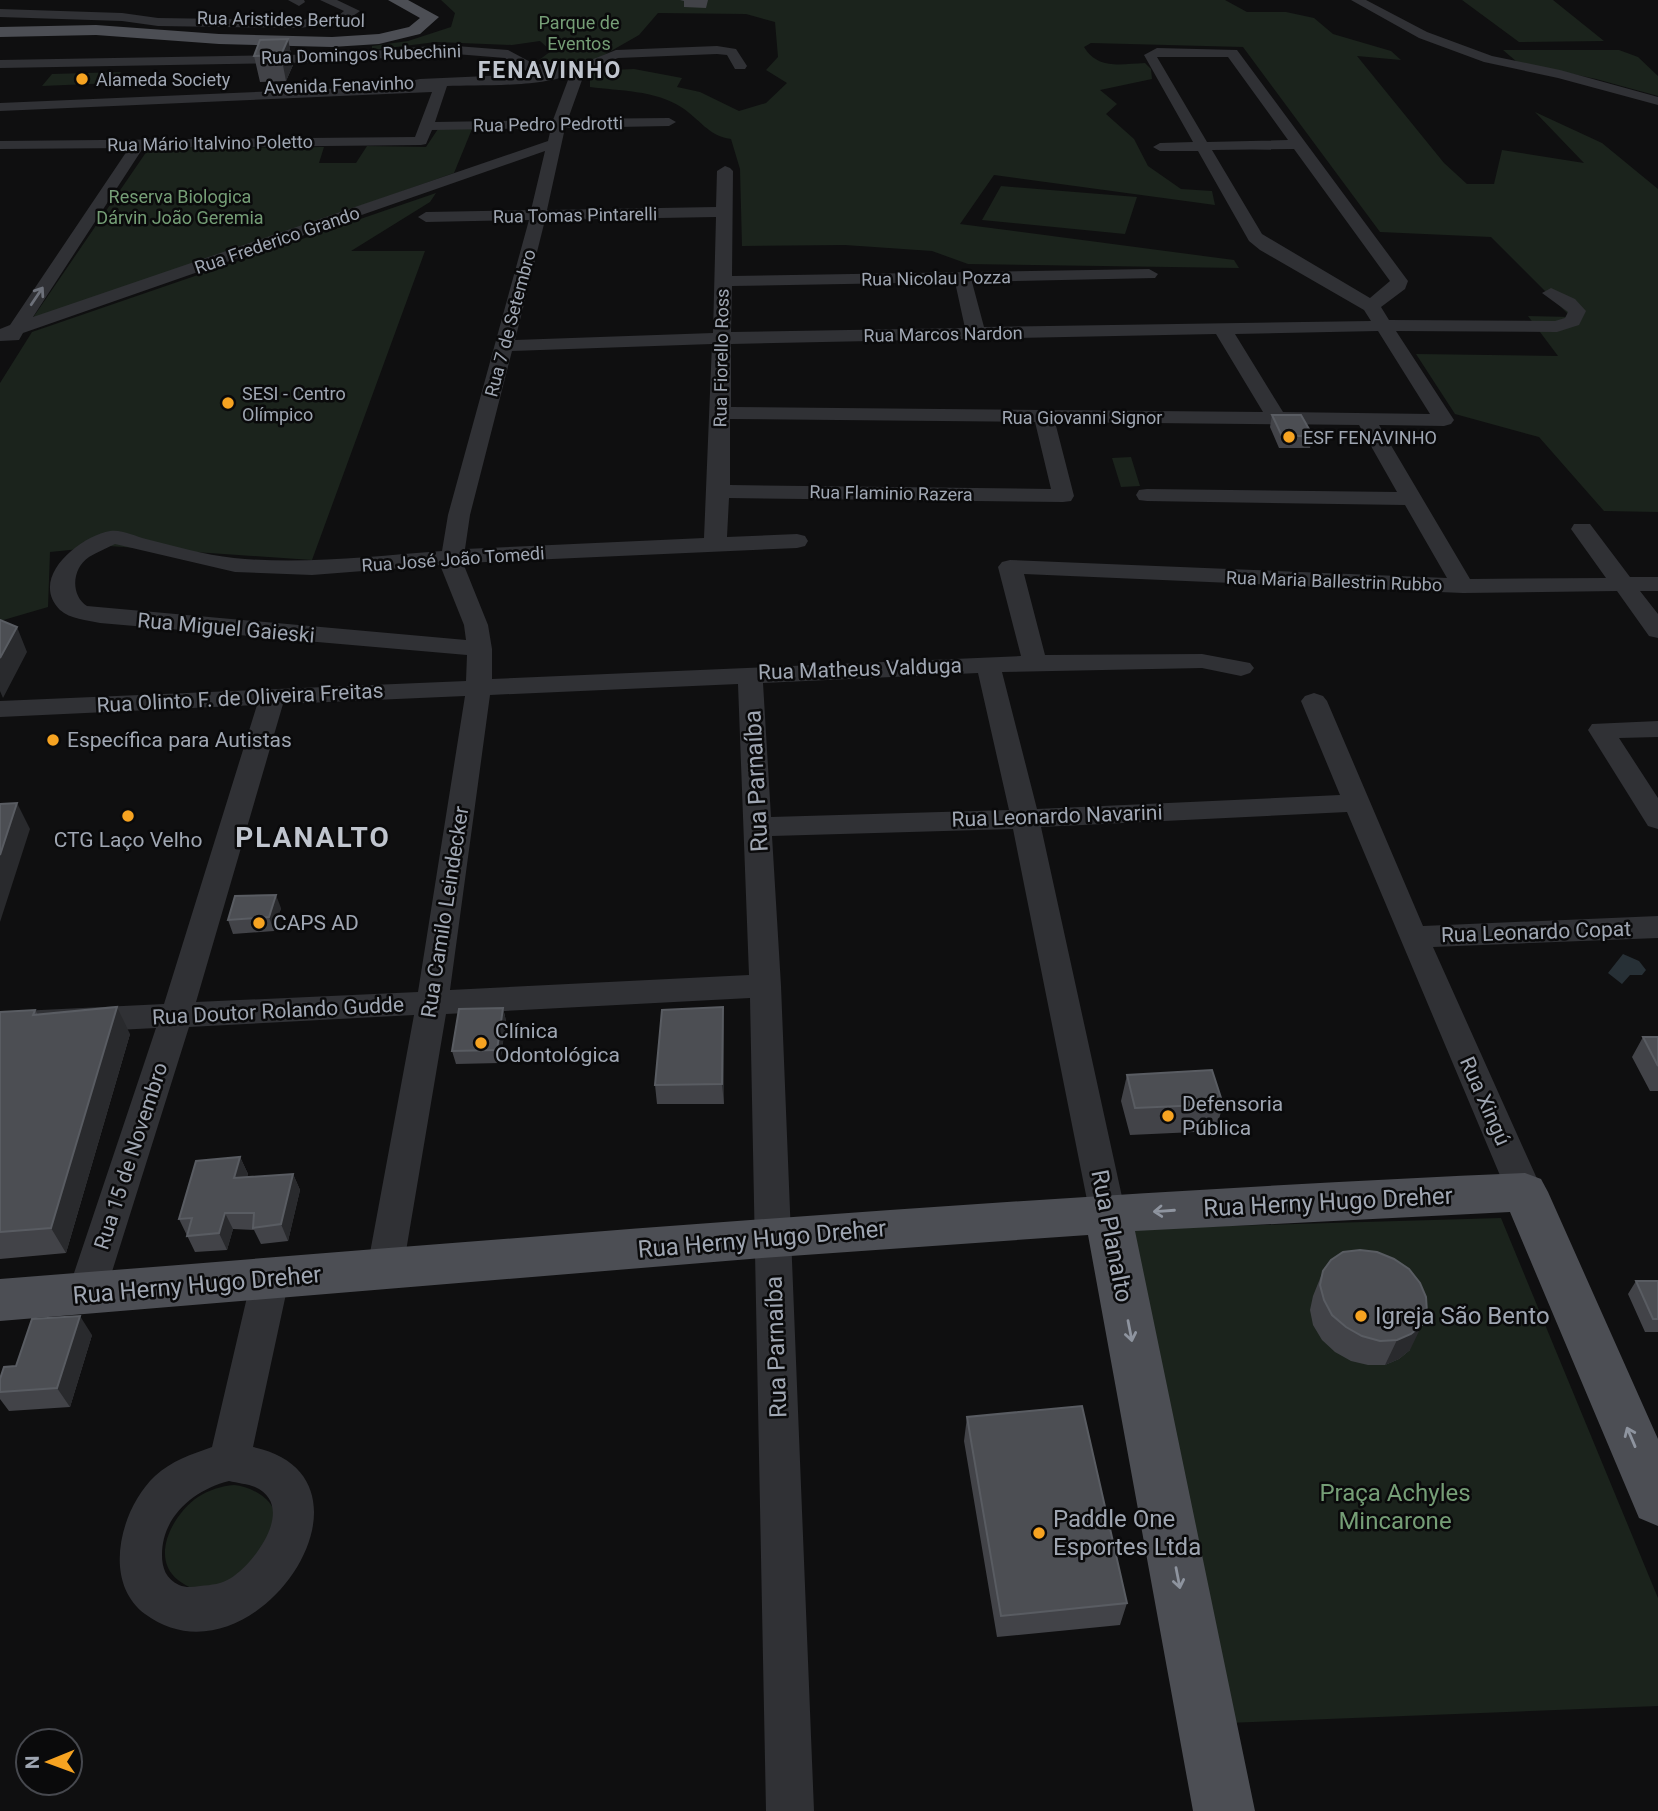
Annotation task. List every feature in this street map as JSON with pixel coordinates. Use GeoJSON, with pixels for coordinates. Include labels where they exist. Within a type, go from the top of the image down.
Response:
{"type":"FeatureCollection","features":[{"type":"Feature","properties":{"kind":"main road","name":"Rua Aristides Bertuol"},"geometry":{"type":"LineString","coordinates":[[0,32],[68,29],[252,41],[348,42],[404,35],[425,27],[430,22],[431,17],[424,11],[396,0]]}},
{"type":"Feature","properties":{"kind":"main road","name":"Rua Herny Hugo Dreher"},"geometry":{"type":"LineString","coordinates":[[0,1300],[772,1237],[1292,1202],[1525,1192]]}},
{"type":"Feature","properties":{"kind":"main road","name":"Rua Xingú"},"geometry":{"type":"LineString","coordinates":[[1525,1192],[1658,1500]]}},
{"type":"Feature","properties":{"kind":"main road","name":"Rua Planalto"},"geometry":{"type":"LineString","coordinates":[[1108,1215],[1224,1811]]}},
{"type":"Feature","properties":{"kind":"street"},"geometry":{"type":"LineString","coordinates":[[0,13],[122,17],[158,22],[300,24],[342,18],[354,11],[326,0]]}},
{"type":"Feature","properties":{"kind":"street"},"geometry":{"type":"LineString","coordinates":[[1357,0],[1423,35],[1489,60],[1560,74],[1658,101]]}},
{"type":"Feature","properties":{"kind":"street","name":"Rua Domingos Rubechini"},"geometry":{"type":"LineString","coordinates":[[0,64],[337,58],[425,49],[508,54]]}},
{"type":"Feature","properties":{"kind":"street"},"geometry":{"type":"LineString","coordinates":[[560,72],[583,68],[616,54],[717,50],[735,55],[740,66]]}},
{"type":"Feature","properties":{"kind":"street"},"geometry":{"type":"LineString","coordinates":[[1371,306],[1399,285],[1399,281],[1232,53],[1154,53],[1150,57],[1255,237],[1266,246],[1371,306],[1384,327]]}},
{"type":"Feature","properties":{"kind":"street"},"geometry":{"type":"LineString","coordinates":[[508,54],[537,70]]}},
{"type":"Feature","properties":{"kind":"street","name":"Rua Domingos Rubechini"},"geometry":{"type":"LineString","coordinates":[[158,61],[321,62],[508,54]]}},
{"type":"Feature","properties":{"kind":"street"},"geometry":{"type":"LineString","coordinates":[[428,79],[429,58]]}},
{"type":"Feature","properties":{"kind":"street","name":"Avenida Fenavinho"},"geometry":{"type":"LineString","coordinates":[[8,95],[162,89],[232,91],[310,84],[428,79],[447,87],[555,66],[560,72]]}},
{"type":"Feature","properties":{"kind":"street","name":"Avenida Fenavinho"},"geometry":{"type":"LineString","coordinates":[[310,84],[447,87],[560,72]]}},
{"type":"Feature","properties":{"kind":"street","name":"Rua 7 de Setembro"},"geometry":{"type":"LineString","coordinates":[[451,558],[559,124],[572,89],[560,72]]}},
{"type":"Feature","properties":{"kind":"street"},"geometry":{"type":"LineString","coordinates":[[0,107],[232,91],[272,102],[447,87]]}},
{"type":"Feature","properties":{"kind":"street"},"geometry":{"type":"LineString","coordinates":[[427,126],[447,87]]}},
{"type":"Feature","properties":{"kind":"street","name":"Rua Pedro Pedrotti"},"geometry":{"type":"LineString","coordinates":[[427,126],[669,122]]}},
{"type":"Feature","properties":{"kind":"street","name":"Rua Mário Italvino Poletto"},"geometry":{"type":"LineString","coordinates":[[0,145],[421,141],[427,126]]}},
{"type":"Feature","properties":{"kind":"street","name":"Rua Frederico Grando"},"geometry":{"type":"LineString","coordinates":[[7,320],[555,143]]}},
{"type":"Feature","properties":{"kind":"street"},"geometry":{"type":"LineString","coordinates":[[1160,147],[1300,144]]}},
{"type":"Feature","properties":{"kind":"street"},"geometry":{"type":"LineString","coordinates":[[7,320],[72,244],[130,145]]}},
{"type":"Feature","properties":{"kind":"street"},"geometry":{"type":"LineString","coordinates":[[0,354],[7,320],[53,245],[130,145]]}},
{"type":"Feature","properties":{"kind":"street","name":"Rua Fiorello Ross"},"geometry":{"type":"LineString","coordinates":[[715,544],[719,491],[725,171]]}},
{"type":"Feature","properties":{"kind":"street","name":"Rua Tomas Pintarelli"},"geometry":{"type":"LineString","coordinates":[[426,217],[724,212]]}},
{"type":"Feature","properties":{"kind":"street"},"geometry":{"type":"LineString","coordinates":[[70,220],[89,219]]}},
{"type":"Feature","properties":{"kind":"street"},"geometry":{"type":"LineString","coordinates":[[53,245],[72,244]]}},
{"type":"Feature","properties":{"kind":"street","name":"Rua Nicolau Pozza"},"geometry":{"type":"LineString","coordinates":[[723,281],[1149,274]]}},
{"type":"Feature","properties":{"kind":"street"},"geometry":{"type":"LineString","coordinates":[[962,277],[976,334]]}},
{"type":"Feature","properties":{"kind":"street","name":"Rua Marcos Nardon"},"geometry":{"type":"LineString","coordinates":[[503,346],[976,334],[1557,327],[1573,321],[1577,311],[1574,306],[1551,293]]}},
{"type":"Feature","properties":{"kind":"street","name":"Rua Giovanni Signor"},"geometry":{"type":"LineString","coordinates":[[720,413],[1444,420],[1384,327]]}},
{"type":"Feature","properties":{"kind":"street"},"geometry":{"type":"LineString","coordinates":[[1223,330],[1276,418]]}},
{"type":"Feature","properties":{"kind":"street","name":"Rua Flaminio Razera"},"geometry":{"type":"LineString","coordinates":[[719,491],[1063,496],[1044,417]]}},
{"type":"Feature","properties":{"kind":"street"},"geometry":{"type":"LineString","coordinates":[[1365,419],[1463,586]]}},
{"type":"Feature","properties":{"kind":"street"},"geometry":{"type":"LineString","coordinates":[[1147,495],[1413,499]]}},
{"type":"Feature","properties":{"kind":"street"},"geometry":{"type":"LineString","coordinates":[[1582,529],[1658,631]]}},
{"type":"Feature","properties":{"kind":"street","name":"Rua José João Tomedi"},"geometry":{"type":"LineString","coordinates":[[113,537],[204,560],[247,566],[357,566],[451,558],[797,541]]}},
{"type":"Feature","properties":{"kind":"street","name":"Rua Miguel Gaieski"},"geometry":{"type":"LineString","coordinates":[[113,537],[81,552],[71,561],[64,578],[63,592],[69,605],[79,611],[123,620],[480,649]]}},
{"type":"Feature","properties":{"kind":"street","name":"Rua Camilo Leindecker"},"geometry":{"type":"LineString","coordinates":[[385,1269],[432,1003],[479,686],[480,649],[477,625],[458,585],[451,558]]}},
{"type":"Feature","properties":{"kind":"street","name":"Rua Maria Ballestrin Rubbo"},"geometry":{"type":"LineString","coordinates":[[1035,663],[1010,567],[1463,586],[1658,584]]}},
{"type":"Feature","properties":{"kind":"street","name":"Rua Matheus Valduga"},"geometry":{"type":"LineString","coordinates":[[479,686],[988,664],[1202,661],[1241,668]]}},
{"type":"Feature","properties":{"kind":"street","name":"Rua Planalto"},"geometry":{"type":"LineString","coordinates":[[988,664],[1025,819],[1108,1215]]}},
{"type":"Feature","properties":{"kind":"street","name":"Rua Parnaíba"},"geometry":{"type":"LineString","coordinates":[[750,674],[765,986],[789,1811]]}},
{"type":"Feature","properties":{"kind":"street","name":"Rua Olinto F. de Oliveira Freitas"},"geometry":{"type":"LineString","coordinates":[[0,709],[479,686]]}},
{"type":"Feature","properties":{"kind":"street","name":"Rua 15 de Novembro"},"geometry":{"type":"LineString","coordinates":[[86,1294],[176,1016],[273,696]]}},
{"type":"Feature","properties":{"kind":"street","name":"Rua Xingú"},"geometry":{"type":"LineString","coordinates":[[1314,701],[1413,937],[1525,1192]]}},
{"type":"Feature","properties":{"kind":"street"},"geometry":{"type":"LineString","coordinates":[[1658,729],[1601,730],[1658,821]]}},
{"type":"Feature","properties":{"kind":"street","name":"Rua Leonardo Navarini"},"geometry":{"type":"LineString","coordinates":[[758,827],[1025,819],[1356,803]]}},
{"type":"Feature","properties":{"kind":"street","name":"Rua Leonardo Copat"},"geometry":{"type":"LineString","coordinates":[[1413,937],[1658,927]]}},
{"type":"Feature","properties":{"kind":"street","name":"Rua Doutor Rolando Gudde"},"geometry":{"type":"LineString","coordinates":[[0,1024],[765,986]]}},
{"type":"Feature","properties":{"kind":"street"},"geometry":{"type":"LineString","coordinates":[[229,1462],[270,1280]]}},
{"type":"Feature","properties":{"kind":"green space","name":"Parque de Eventos"},"geometry":{"type":"Polygon","coordinates":[[[441,0],[1225,0],[1247,12],[1286,12],[1314,18],[1333,34],[1391,51],[1401,60],[1357,56],[1444,163],[1467,184],[1494,184],[1502,150],[1584,163],[1535,112],[1602,143],[1658,189],[1658,512],[1604,511],[1539,437],[1455,414],[1416,354],[1558,356],[1528,316],[1571,317],[1491,237],[1380,232],[1243,47],[1091,43],[1084,47],[1103,62],[1145,63],[1151,69],[1152,79],[1100,90],[1117,104],[1106,114],[1134,139],[1148,166],[1181,189],[1212,191],[1215,205],[994,175],[960,224],[1234,260],[1239,268],[968,264],[932,251],[845,245],[742,246],[740,169],[731,139],[716,134],[671,101],[637,92],[590,87],[590,71],[634,69],[682,78],[677,87],[700,92],[739,111],[766,103],[787,83],[766,70],[778,57],[775,22],[746,14],[658,13],[639,35],[583,67],[539,60],[551,51],[540,41],[512,45],[436,42],[372,50],[372,46],[408,41],[451,27],[455,13],[441,0]]]}},
{"type":"Feature","properties":{"kind":"green space"},"geometry":{"type":"Polygon","coordinates":[[[1462,0],[1553,0],[1604,41],[1519,42],[1462,0]]]}},
{"type":"Feature","properties":{"kind":"green space"},"geometry":{"type":"Polygon","coordinates":[[[1503,50],[1619,50],[1638,57],[1658,76],[1658,96],[1517,62],[1503,50]]]}},
{"type":"Feature","properties":{"kind":"green space","name":"Alameda Society"},"geometry":{"type":"Polygon","coordinates":[[[121,72],[113,83],[42,86],[52,74],[121,72]]]}},
{"type":"Feature","properties":{"kind":"green space","name":"Reserva Biologica Dárvin João Geremia"},"geometry":{"type":"Polygon","coordinates":[[[438,129],[472,129],[454,173],[30,322],[149,148],[324,147],[319,163],[356,163],[367,146],[426,147],[438,129]]]}},
{"type":"Feature","properties":{"kind":"green space"},"geometry":{"type":"Polygon","coordinates":[[[1001,186],[1137,197],[1125,234],[982,220],[1001,186]]]}},
{"type":"Feature","properties":{"kind":"green space","name":"SESI - Centro Olímpico"},"geometry":{"type":"Polygon","coordinates":[[[436,193],[430,202],[351,251],[425,251],[312,560],[109,546],[50,552],[48,607],[0,621],[0,383],[32,332],[436,193]]]}},
{"type":"Feature","properties":{"kind":"green space"},"geometry":{"type":"Polygon","coordinates":[[[1131,457],[1140,486],[1121,487],[1112,458],[1131,457]]]}},
{"type":"Feature","properties":{"kind":"green space","name":"Praça Achyles Mincarone"},"geometry":{"type":"Polygon","coordinates":[[[1501,1218],[1658,1598],[1658,1706],[1227,1723],[1125,1229],[1501,1218]]]}},
{"type":"Feature","properties":{"kind":"green space"},"geometry":{"type":"Polygon","coordinates":[[[234,1485],[259,1494],[272,1506],[276,1523],[273,1533],[241,1579],[208,1588],[190,1587],[178,1580],[166,1560],[165,1548],[173,1524],[198,1497],[224,1486],[234,1485]]]}},
{"type":"Feature","properties":{"kind":"shaded area"},"geometry":{"type":"Polygon","coordinates":[[[1623,954],[1639,961],[1646,970],[1642,975],[1630,975],[1622,984],[1608,973],[1623,954]]]}},
{"type":"Feature","properties":{"kind":"building"},"geometry":{"type":"Polygon","coordinates":[[[288,39],[281,55],[254,56],[260,40],[288,39]]]}},
{"type":"Feature","properties":{"kind":"building"},"geometry":{"type":"Polygon","coordinates":[[[1272,415],[1301,415],[1313,436],[1282,436],[1272,415]]]}},
{"type":"Feature","properties":{"kind":"building"},"geometry":{"type":"Polygon","coordinates":[[[0,620],[17,627],[0,658],[0,620]]]}},
{"type":"Feature","properties":{"kind":"building"},"geometry":{"type":"Polygon","coordinates":[[[17,803],[0,855],[0,804],[17,803]]]}},
{"type":"Feature","properties":{"kind":"building"},"geometry":{"type":"Polygon","coordinates":[[[276,895],[269,917],[228,920],[235,896],[276,895]]]}},
{"type":"Feature","properties":{"kind":"building"},"geometry":{"type":"Polygon","coordinates":[[[117,1007],[51,1228],[0,1232],[0,1012],[35,1010],[33,1015],[117,1007]]]}},
{"type":"Feature","properties":{"kind":"building"},"geometry":{"type":"Polygon","coordinates":[[[723,1007],[722,1084],[655,1085],[662,1010],[723,1007]]]}},
{"type":"Feature","properties":{"kind":"building"},"geometry":{"type":"Polygon","coordinates":[[[503,1008],[497,1050],[452,1051],[459,1009],[503,1008]]]}},
{"type":"Feature","properties":{"kind":"building"},"geometry":{"type":"Polygon","coordinates":[[[1643,1037],[1658,1037],[1658,1066],[1643,1037]]]}},
{"type":"Feature","properties":{"kind":"building"},"geometry":{"type":"Polygon","coordinates":[[[1212,1070],[1223,1104],[1135,1108],[1127,1075],[1212,1070]]]}},
{"type":"Feature","properties":{"kind":"building"},"geometry":{"type":"Polygon","coordinates":[[[240,1157],[234,1178],[293,1174],[281,1224],[253,1228],[254,1213],[225,1213],[219,1233],[187,1236],[192,1218],[179,1219],[196,1161],[240,1157]]]}},
{"type":"Feature","properties":{"kind":"building"},"geometry":{"type":"Polygon","coordinates":[[[1343,1252],[1377,1252],[1394,1259],[1409,1269],[1420,1283],[1426,1297],[1427,1312],[1422,1325],[1411,1334],[1397,1340],[1380,1341],[1362,1336],[1332,1315],[1320,1285],[1323,1271],[1331,1260],[1343,1252]]]}},
{"type":"Feature","properties":{"kind":"building"},"geometry":{"type":"Polygon","coordinates":[[[1636,1281],[1658,1281],[1658,1319],[1653,1319],[1636,1281]]]}},
{"type":"Feature","properties":{"kind":"building"},"geometry":{"type":"Polygon","coordinates":[[[80,1316],[57,1388],[0,1392],[4,1367],[16,1366],[32,1319],[80,1316]]]}},
{"type":"Feature","properties":{"kind":"building","name":"Paddle One Esportes Ltda"},"geometry":{"type":"Polygon","coordinates":[[[1082,1406],[1127,1603],[1001,1616],[967,1417],[1082,1406]]]}},
{"type":"Feature","properties":{"kind":"place","name":"Alameda Society"},"geometry":{"type":"Point","coordinates":[82,79]}},
{"type":"Feature","properties":{"kind":"place","name":"SESI - Centro Olímpico"},"geometry":{"type":"Point","coordinates":[228,403]}},
{"type":"Feature","properties":{"kind":"place","name":"ESF FENAVINHO"},"geometry":{"type":"Point","coordinates":[1289,437]}},
{"type":"Feature","properties":{"kind":"place","name":"Específica para Autistas"},"geometry":{"type":"Point","coordinates":[53,740]}},
{"type":"Feature","properties":{"kind":"place","name":"CTG Laço Velho"},"geometry":{"type":"Point","coordinates":[128,816]}},
{"type":"Feature","properties":{"kind":"place","name":"CAPS AD"},"geometry":{"type":"Point","coordinates":[259,923]}},
{"type":"Feature","properties":{"kind":"place","name":"Clínica Odontológica"},"geometry":{"type":"Point","coordinates":[481,1043]}},
{"type":"Feature","properties":{"kind":"place","name":"Defensoria Pública"},"geometry":{"type":"Point","coordinates":[1168,1116]}},
{"type":"Feature","properties":{"kind":"place","name":"Igreja São Bento"},"geometry":{"type":"Point","coordinates":[1361,1316]}},
{"type":"Feature","properties":{"kind":"place","name":"Paddle One Esportes Ltda"},"geometry":{"type":"Point","coordinates":[1039,1533]}},
{"type":"Feature","properties":{"kind":"district","name":"FENAVINHO"},"geometry":{"type":"Point","coordinates":[550,70]}},
{"type":"Feature","properties":{"kind":"district","name":"PLANALTO"},"geometry":{"type":"Point","coordinates":[313,837]}}]}
